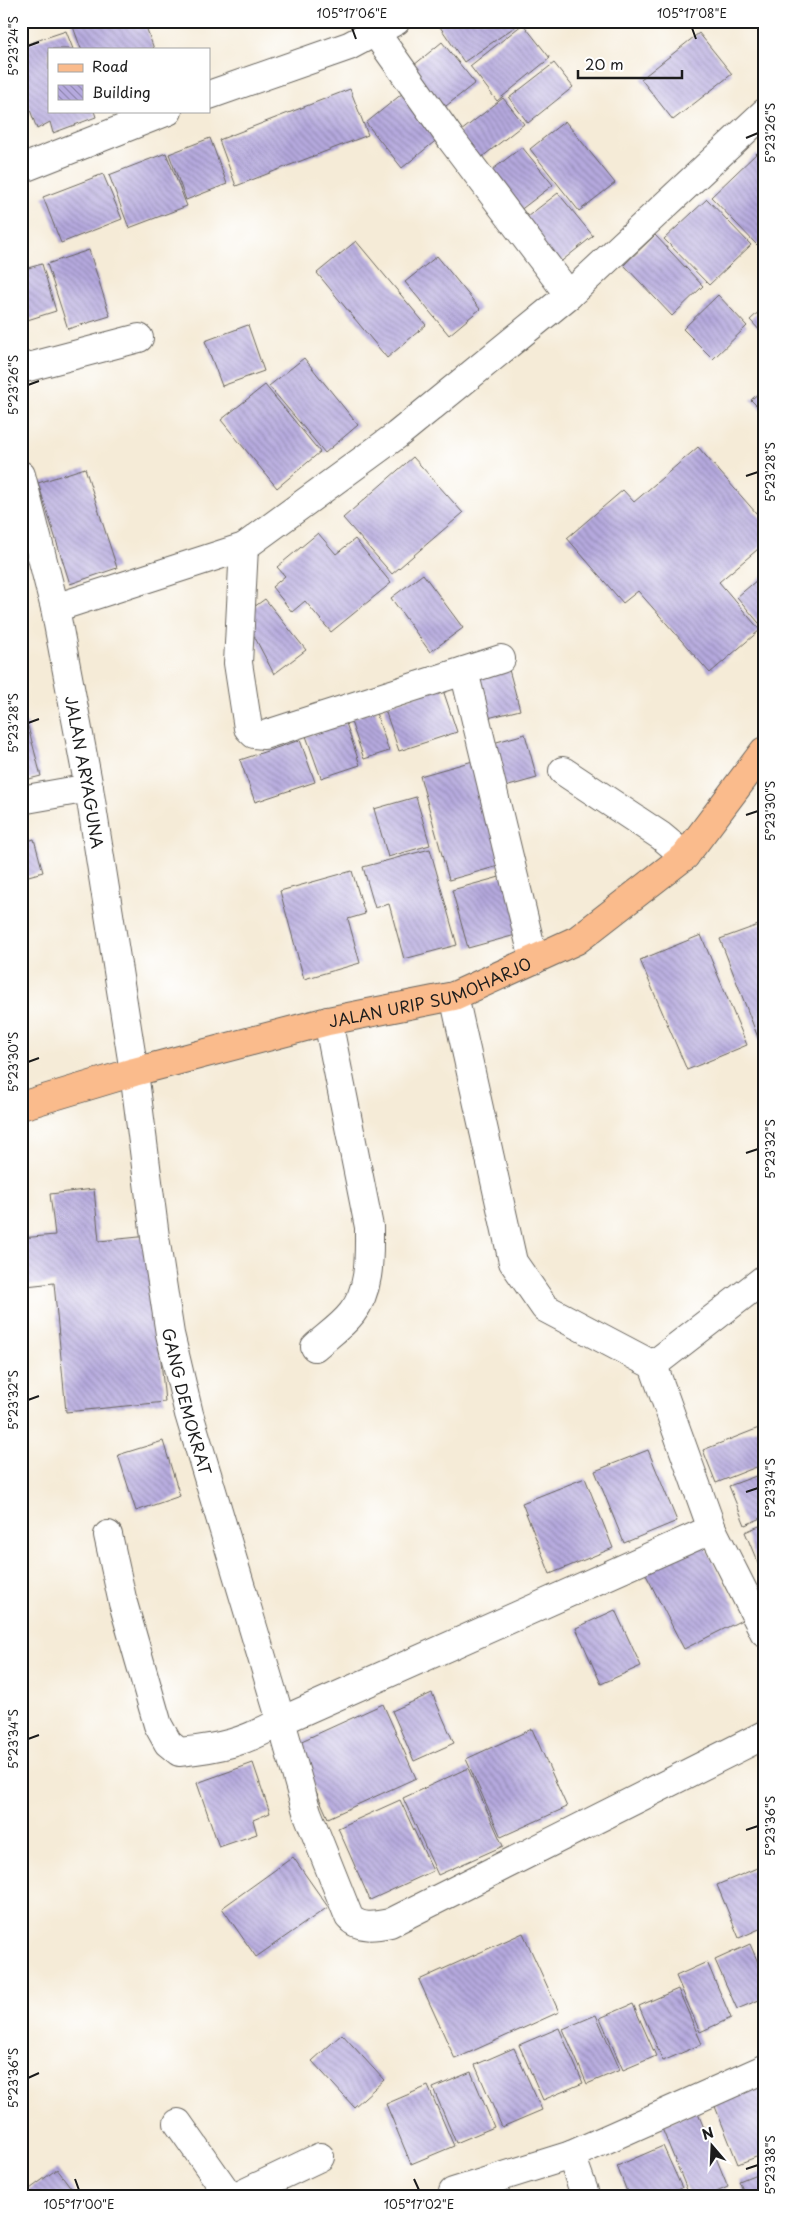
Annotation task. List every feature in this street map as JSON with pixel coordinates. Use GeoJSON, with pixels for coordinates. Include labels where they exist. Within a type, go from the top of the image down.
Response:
{"type":"FeatureCollection","features":[{"type":"Feature","properties":{"kind":"main road","name":"JALAN URIP SUMOHARJO"},"geometry":{"type":"LineString","coordinates":[[21,1106],[134,1072],[328,1021],[454,996],[577,940],[685,856],[763,753]]}},
{"type":"Feature","properties":{"kind":"street"},"geometry":{"type":"LineString","coordinates":[[210,95],[349,46],[386,27],[451,140],[569,296]]}},
{"type":"Feature","properties":{"kind":"street"},"geometry":{"type":"LineString","coordinates":[[21,169],[165,112]]}},
{"type":"Feature","properties":{"kind":"street"},"geometry":{"type":"LineString","coordinates":[[55,608],[244,547],[397,435],[569,296],[764,113]]}},
{"type":"Feature","properties":{"kind":"street"},"geometry":{"type":"LineString","coordinates":[[21,369],[139,338]]}},
{"type":"Feature","properties":{"kind":"street","name":"JALAN ARYAGUNA"},"geometry":{"type":"LineString","coordinates":[[21,475],[55,608],[89,788],[134,1072]]}},
{"type":"Feature","properties":{"kind":"street"},"geometry":{"type":"LineString","coordinates":[[244,547],[238,663],[248,728],[254,734],[264,735],[501,658]]}},
{"type":"Feature","properties":{"kind":"street"},"geometry":{"type":"LineString","coordinates":[[464,671],[534,960]]}},
{"type":"Feature","properties":{"kind":"street"},"geometry":{"type":"LineString","coordinates":[[563,770],[661,836],[685,856]]}},
{"type":"Feature","properties":{"kind":"street"},"geometry":{"type":"LineString","coordinates":[[21,800],[89,788]]}},
{"type":"Feature","properties":{"kind":"street"},"geometry":{"type":"LineString","coordinates":[[454,996],[514,1262],[545,1308],[653,1365],[712,1529],[764,1632]]}},
{"type":"Feature","properties":{"kind":"street"},"geometry":{"type":"LineString","coordinates":[[315,1347],[353,1313],[366,1285],[369,1254],[369,1227],[328,1021]]}},
{"type":"Feature","properties":{"kind":"street","name":"GANG DEMOKRAT"},"geometry":{"type":"LineString","coordinates":[[134,1072],[155,1237],[172,1342],[189,1414],[307,1812],[349,1917],[354,1922],[367,1926],[390,1923],[764,1735]]}},
{"type":"Feature","properties":{"kind":"street"},"geometry":{"type":"LineString","coordinates":[[653,1365],[764,1279]]}},
{"type":"Feature","properties":{"kind":"street"},"geometry":{"type":"LineString","coordinates":[[108,1536],[146,1688],[158,1725],[168,1743],[179,1752],[203,1750],[256,1736],[281,1721],[712,1529]]}},
{"type":"Feature","properties":{"kind":"street"},"geometry":{"type":"LineString","coordinates":[[453,2192],[571,2155],[764,2068]]}},
{"type":"Feature","properties":{"kind":"street"},"geometry":{"type":"LineString","coordinates":[[178,2123],[230,2197]]}},
{"type":"Feature","properties":{"kind":"street"},"geometry":{"type":"LineString","coordinates":[[571,2155],[586,2197]]}},
{"type":"Feature","properties":{"kind":"street"},"geometry":{"type":"LineString","coordinates":[[236,2197],[320,2156]]}},
{"type":"Feature","properties":{"kind":"building"},"geometry":{"type":"Polygon","coordinates":[[[71,21],[144,21],[154,48],[81,48],[71,21]]]}},
{"type":"Feature","properties":{"kind":"building"},"geometry":{"type":"Polygon","coordinates":[[[436,21],[512,21],[516,26],[464,62],[436,21]]]}},
{"type":"Feature","properties":{"kind":"building"},"geometry":{"type":"Polygon","coordinates":[[[523,24],[550,58],[497,101],[470,66],[523,24]]]}},
{"type":"Feature","properties":{"kind":"building"},"geometry":{"type":"Polygon","coordinates":[[[66,31],[73,48],[48,48],[48,112],[94,112],[96,117],[53,133],[50,122],[37,129],[21,85],[21,46],[66,31]]]}},
{"type":"Feature","properties":{"kind":"building"},"geometry":{"type":"Polygon","coordinates":[[[699,33],[732,74],[673,120],[641,79],[699,33]]]}},
{"type":"Feature","properties":{"kind":"building"},"geometry":{"type":"Polygon","coordinates":[[[442,42],[475,83],[441,110],[408,70],[442,42]]]}},
{"type":"Feature","properties":{"kind":"building"},"geometry":{"type":"Polygon","coordinates":[[[554,63],[573,87],[528,123],[509,98],[554,63]]]}},
{"type":"Feature","properties":{"kind":"building"},"geometry":{"type":"Polygon","coordinates":[[[350,89],[368,135],[236,186],[219,140],[350,89]]]}},
{"type":"Feature","properties":{"kind":"building"},"geometry":{"type":"Polygon","coordinates":[[[403,93],[439,138],[402,168],[366,123],[403,93]]]}},
{"type":"Feature","properties":{"kind":"building"},"geometry":{"type":"Polygon","coordinates":[[[503,98],[524,124],[477,161],[456,135],[503,98]]]}},
{"type":"Feature","properties":{"kind":"building"},"geometry":{"type":"Polygon","coordinates":[[[565,121],[615,183],[579,211],[530,149],[565,121]]]}},
{"type":"Feature","properties":{"kind":"building"},"geometry":{"type":"Polygon","coordinates":[[[210,138],[227,184],[186,200],[169,154],[210,138]]]}},
{"type":"Feature","properties":{"kind":"building"},"geometry":{"type":"Polygon","coordinates":[[[522,147],[553,185],[519,211],[488,173],[522,147]]]}},
{"type":"Feature","properties":{"kind":"building"},"geometry":{"type":"Polygon","coordinates":[[[166,153],[187,206],[129,228],[109,175],[166,153]]]}},
{"type":"Feature","properties":{"kind":"building"},"geometry":{"type":"Polygon","coordinates":[[[757,153],[764,160],[764,239],[757,245],[711,197],[757,153]]]}},
{"type":"Feature","properties":{"kind":"building"},"geometry":{"type":"Polygon","coordinates":[[[103,174],[122,219],[61,243],[43,197],[103,174]]]}},
{"type":"Feature","properties":{"kind":"building"},"geometry":{"type":"Polygon","coordinates":[[[558,193],[593,236],[558,264],[523,220],[558,193]]]}},
{"type":"Feature","properties":{"kind":"building"},"geometry":{"type":"Polygon","coordinates":[[[707,199],[751,245],[709,285],[664,239],[707,199]]]}},
{"type":"Feature","properties":{"kind":"building"},"geometry":{"type":"Polygon","coordinates":[[[655,235],[703,286],[672,316],[624,265],[655,235]]]}},
{"type":"Feature","properties":{"kind":"building"},"geometry":{"type":"Polygon","coordinates":[[[356,241],[426,325],[387,358],[317,273],[356,241]]]}},
{"type":"Feature","properties":{"kind":"building"},"geometry":{"type":"Polygon","coordinates":[[[89,250],[110,316],[68,329],[47,264],[89,250]]]}},
{"type":"Feature","properties":{"kind":"building"},"geometry":{"type":"Polygon","coordinates":[[[437,256],[480,309],[449,335],[405,282],[437,256]]]}},
{"type":"Feature","properties":{"kind":"building"},"geometry":{"type":"Polygon","coordinates":[[[42,264],[56,311],[21,322],[21,270],[42,264]]]}},
{"type":"Feature","properties":{"kind":"building"},"geometry":{"type":"Polygon","coordinates":[[[718,295],[747,326],[713,359],[683,329],[718,295]]]}},
{"type":"Feature","properties":{"kind":"building"},"geometry":{"type":"Polygon","coordinates":[[[764,307],[764,335],[750,320],[764,307]]]}},
{"type":"Feature","properties":{"kind":"building"},"geometry":{"type":"Polygon","coordinates":[[[248,325],[264,371],[222,386],[205,341],[248,325]]]}},
{"type":"Feature","properties":{"kind":"building"},"geometry":{"type":"Polygon","coordinates":[[[304,358],[358,425],[325,453],[269,386],[304,358]]]}},
{"type":"Feature","properties":{"kind":"building"},"geometry":{"type":"Polygon","coordinates":[[[265,385],[320,452],[277,488],[221,420],[265,385]]]}},
{"type":"Feature","properties":{"kind":"building"},"geometry":{"type":"Polygon","coordinates":[[[764,388],[764,413],[751,400],[764,388]]]}},
{"type":"Feature","properties":{"kind":"building"},"geometry":{"type":"Polygon","coordinates":[[[698,447],[764,522],[764,544],[719,582],[760,630],[710,673],[638,591],[623,603],[567,538],[623,490],[634,502],[698,447]]]}},
{"type":"Feature","properties":{"kind":"building"},"geometry":{"type":"Polygon","coordinates":[[[413,457],[463,513],[392,574],[343,518],[413,457]]]}},
{"type":"Feature","properties":{"kind":"building"},"geometry":{"type":"Polygon","coordinates":[[[85,468],[117,568],[70,584],[38,483],[85,468]]]}},
{"type":"Feature","properties":{"kind":"building"},"geometry":{"type":"Polygon","coordinates":[[[318,533],[336,554],[355,539],[391,583],[331,632],[305,601],[292,612],[272,587],[285,576],[277,567],[318,533]]]}},
{"type":"Feature","properties":{"kind":"building"},"geometry":{"type":"Polygon","coordinates":[[[423,574],[463,628],[430,652],[391,598],[423,574]]]}},
{"type":"Feature","properties":{"kind":"building"},"geometry":{"type":"Polygon","coordinates":[[[764,574],[764,629],[737,597],[764,574]]]}},
{"type":"Feature","properties":{"kind":"building"},"geometry":{"type":"Polygon","coordinates":[[[265,599],[306,650],[274,674],[243,615],[265,599]]]}},
{"type":"Feature","properties":{"kind":"building"},"geometry":{"type":"Polygon","coordinates":[[[508,666],[520,710],[480,720],[468,676],[508,666]]]}},
{"type":"Feature","properties":{"kind":"building"},"geometry":{"type":"Polygon","coordinates":[[[442,687],[457,732],[399,751],[384,707],[442,687]]]}},
{"type":"Feature","properties":{"kind":"building"},"geometry":{"type":"Polygon","coordinates":[[[375,710],[389,751],[364,759],[350,719],[375,710]]]}},
{"type":"Feature","properties":{"kind":"building"},"geometry":{"type":"Polygon","coordinates":[[[27,723],[41,776],[21,781],[21,725],[27,723]]]}},
{"type":"Feature","properties":{"kind":"building"},"geometry":{"type":"Polygon","coordinates":[[[346,723],[360,765],[321,778],[306,736],[346,723]]]}},
{"type":"Feature","properties":{"kind":"building"},"geometry":{"type":"Polygon","coordinates":[[[525,734],[537,778],[498,789],[486,745],[525,734]]]}},
{"type":"Feature","properties":{"kind":"building"},"geometry":{"type":"Polygon","coordinates":[[[300,740],[315,782],[255,802],[240,760],[300,740]]]}},
{"type":"Feature","properties":{"kind":"building"},"geometry":{"type":"Polygon","coordinates":[[[480,759],[509,863],[449,880],[420,776],[480,759]]]}},
{"type":"Feature","properties":{"kind":"building"},"geometry":{"type":"Polygon","coordinates":[[[416,797],[430,845],[388,857],[374,809],[416,797]]]}},
{"type":"Feature","properties":{"kind":"building"},"geometry":{"type":"Polygon","coordinates":[[[34,839],[43,872],[21,878],[21,843],[34,839]]]}},
{"type":"Feature","properties":{"kind":"building"},"geometry":{"type":"Polygon","coordinates":[[[430,849],[457,945],[404,959],[389,904],[375,908],[363,867],[430,849]]]}},
{"type":"Feature","properties":{"kind":"building"},"geometry":{"type":"Polygon","coordinates":[[[352,871],[365,914],[348,919],[360,963],[304,979],[280,891],[352,871]]]}},
{"type":"Feature","properties":{"kind":"building"},"geometry":{"type":"Polygon","coordinates":[[[507,875],[523,933],[468,948],[452,890],[507,875]]]}},
{"type":"Feature","properties":{"kind":"building"},"geometry":{"type":"Polygon","coordinates":[[[764,923],[764,1053],[720,939],[764,923]]]}},
{"type":"Feature","properties":{"kind":"building"},"geometry":{"type":"Polygon","coordinates":[[[701,935],[747,1045],[687,1070],[640,960],[701,935]]]}},
{"type":"Feature","properties":{"kind":"building"},"geometry":{"type":"Polygon","coordinates":[[[94,1189],[99,1241],[149,1236],[165,1402],[66,1412],[54,1283],[26,1286],[21,1238],[55,1235],[50,1194],[94,1189]]]}},
{"type":"Feature","properties":{"kind":"building"},"geometry":{"type":"Polygon","coordinates":[[[764,1426],[764,1464],[716,1483],[703,1450],[764,1426]]]}},
{"type":"Feature","properties":{"kind":"building"},"geometry":{"type":"Polygon","coordinates":[[[163,1441],[180,1496],[136,1511],[118,1455],[163,1441]]]}},
{"type":"Feature","properties":{"kind":"building"},"geometry":{"type":"Polygon","coordinates":[[[648,1450],[677,1521],[624,1543],[595,1471],[648,1450]]]}},
{"type":"Feature","properties":{"kind":"building"},"geometry":{"type":"Polygon","coordinates":[[[764,1473],[764,1517],[745,1525],[729,1486],[764,1473]]]}},
{"type":"Feature","properties":{"kind":"building"},"geometry":{"type":"Polygon","coordinates":[[[585,1478],[613,1548],[550,1574],[522,1503],[585,1478]]]}},
{"type":"Feature","properties":{"kind":"building"},"geometry":{"type":"Polygon","coordinates":[[[764,1524],[764,1578],[745,1532],[764,1524]]]}},
{"type":"Feature","properties":{"kind":"building"},"geometry":{"type":"Polygon","coordinates":[[[703,1542],[742,1620],[684,1649],[644,1571],[703,1542]]]}},
{"type":"Feature","properties":{"kind":"building"},"geometry":{"type":"Polygon","coordinates":[[[615,1610],[641,1666],[601,1684],[576,1628],[615,1610]]]}},
{"type":"Feature","properties":{"kind":"building"},"geometry":{"type":"Polygon","coordinates":[[[432,1693],[454,1743],[414,1761],[392,1711],[432,1693]]]}},
{"type":"Feature","properties":{"kind":"building"},"geometry":{"type":"Polygon","coordinates":[[[383,1704],[416,1778],[328,1818],[295,1744],[383,1704]]]}},
{"type":"Feature","properties":{"kind":"building"},"geometry":{"type":"Polygon","coordinates":[[[532,1729],[567,1807],[501,1837],[466,1759],[532,1729]]]}},
{"type":"Feature","properties":{"kind":"building"},"geometry":{"type":"Polygon","coordinates":[[[253,1763],[270,1813],[253,1820],[257,1834],[219,1847],[197,1783],[253,1763]]]}},
{"type":"Feature","properties":{"kind":"building"},"geometry":{"type":"Polygon","coordinates":[[[468,1768],[503,1846],[438,1875],[403,1798],[468,1768]]]}},
{"type":"Feature","properties":{"kind":"building"},"geometry":{"type":"Polygon","coordinates":[[[400,1800],[433,1871],[370,1900],[338,1828],[400,1800]]]}},
{"type":"Feature","properties":{"kind":"building"},"geometry":{"type":"Polygon","coordinates":[[[293,1857],[328,1907],[256,1957],[222,1908],[293,1857]]]}},
{"type":"Feature","properties":{"kind":"building"},"geometry":{"type":"Polygon","coordinates":[[[764,1865],[764,1927],[739,1938],[717,1885],[764,1865]]]}},
{"type":"Feature","properties":{"kind":"building"},"geometry":{"type":"Polygon","coordinates":[[[523,1933],[559,2012],[455,2059],[419,1980],[523,1933]]]}},
{"type":"Feature","properties":{"kind":"building"},"geometry":{"type":"Polygon","coordinates":[[[750,1944],[764,1976],[764,1998],[737,2009],[715,1960],[750,1944]]]}},
{"type":"Feature","properties":{"kind":"building"},"geometry":{"type":"Polygon","coordinates":[[[707,1962],[731,2018],[700,2032],[676,1976],[707,1962]]]}},
{"type":"Feature","properties":{"kind":"building"},"geometry":{"type":"Polygon","coordinates":[[[678,1989],[702,2044],[663,2061],[639,2006],[678,1989]]]}},
{"type":"Feature","properties":{"kind":"building"},"geometry":{"type":"Polygon","coordinates":[[[633,2004],[656,2056],[623,2070],[600,2018],[633,2004]]]}},
{"type":"Feature","properties":{"kind":"building"},"geometry":{"type":"Polygon","coordinates":[[[596,2015],[620,2070],[587,2084],[563,2029],[596,2015]]]}},
{"type":"Feature","properties":{"kind":"building"},"geometry":{"type":"Polygon","coordinates":[[[559,2028],[583,2083],[543,2100],[519,2045],[559,2028]]]}},
{"type":"Feature","properties":{"kind":"building"},"geometry":{"type":"Polygon","coordinates":[[[342,2034],[384,2080],[354,2107],[312,2061],[342,2034]]]}},
{"type":"Feature","properties":{"kind":"building"},"geometry":{"type":"Polygon","coordinates":[[[514,2048],[542,2110],[502,2127],[475,2065],[514,2048]]]}},
{"type":"Feature","properties":{"kind":"building"},"geometry":{"type":"Polygon","coordinates":[[[471,2072],[494,2127],[456,2143],[433,2088],[471,2072]]]}},
{"type":"Feature","properties":{"kind":"building"},"geometry":{"type":"Polygon","coordinates":[[[764,2084],[764,2154],[738,2164],[714,2104],[764,2084]]]}},
{"type":"Feature","properties":{"kind":"building"},"geometry":{"type":"Polygon","coordinates":[[[428,2086],[454,2146],[411,2164],[386,2104],[428,2086]]]}},
{"type":"Feature","properties":{"kind":"building"},"geometry":{"type":"Polygon","coordinates":[[[697,2111],[728,2187],[705,2197],[690,2197],[661,2126],[697,2111]]]}},
{"type":"Feature","properties":{"kind":"building"},"geometry":{"type":"Polygon","coordinates":[[[663,2146],[682,2188],[661,2197],[629,2197],[617,2166],[663,2146]]]}},
{"type":"Feature","properties":{"kind":"building"},"geometry":{"type":"Polygon","coordinates":[[[57,2169],[78,2197],[25,2197],[23,2194],[57,2169]]]}},
{"type":"Feature","properties":{"kind":"building"},"geometry":{"type":"Polygon","coordinates":[[[764,2171],[764,2197],[746,2197],[739,2181],[764,2171]]]}}]}
